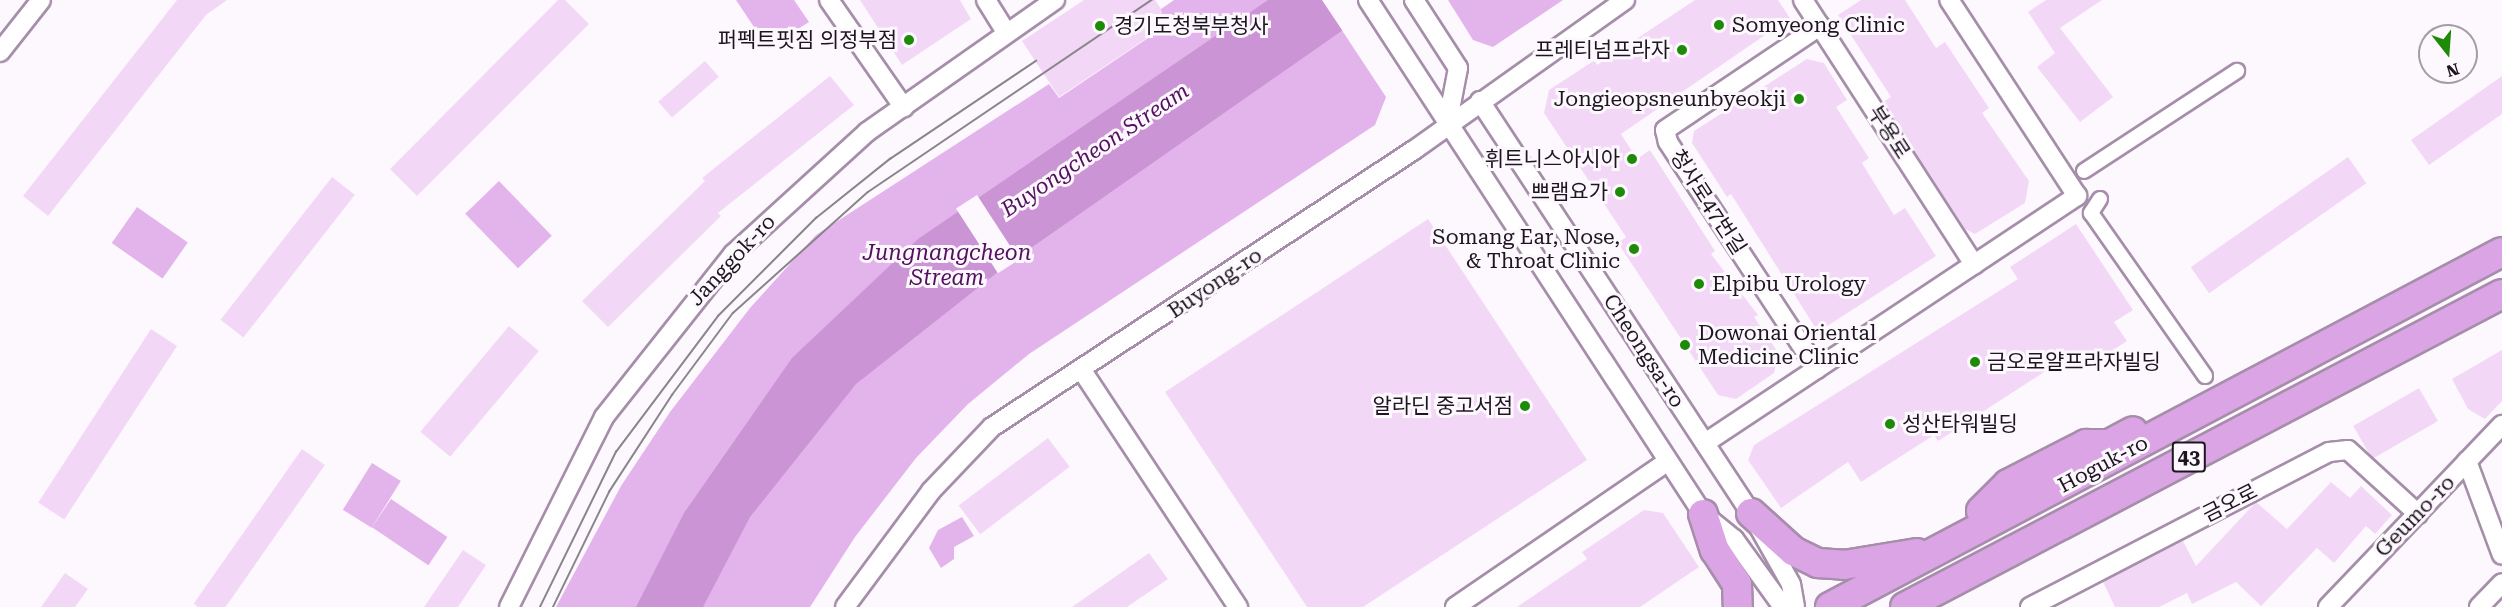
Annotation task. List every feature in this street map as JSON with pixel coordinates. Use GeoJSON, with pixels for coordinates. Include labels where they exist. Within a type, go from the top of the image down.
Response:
{"type":"FeatureCollection","features":[{"type":"Feature","properties":{"kind":"main road","name":"Hoguk-ro"},"geometry":{"type":"LineString","coordinates":[[1830,607],[2502,252]]}},
{"type":"Feature","properties":{"kind":"main road","name":"Hoguk-ro"},"geometry":{"type":"LineString","coordinates":[[1905,607],[2502,294]]}},
{"type":"Feature","properties":{"kind":"main road"},"geometry":{"type":"LineString","coordinates":[[2474,309],[2502,298]]}},
{"type":"Feature","properties":{"kind":"main road"},"geometry":{"type":"LineString","coordinates":[[1895,555],[1981,511],[2008,484],[2086,444],[2109,444],[2160,417],[2192,417]]}},
{"type":"Feature","properties":{"kind":"main road"},"geometry":{"type":"LineString","coordinates":[[1751,513],[1793,551],[1818,563],[1844,565],[1895,555],[1936,551]]}},
{"type":"Feature","properties":{"kind":"main road"},"geometry":{"type":"LineString","coordinates":[[1703,514],[1715,550],[1737,584],[1738,607]]}},
{"type":"Feature","properties":{"kind":"street"},"geometry":{"type":"LineString","coordinates":[[0,52],[41,0]]}},
{"type":"Feature","properties":{"kind":"street"},"geometry":{"type":"LineString","coordinates":[[830,0],[904,108]]}},
{"type":"Feature","properties":{"kind":"street"},"geometry":{"type":"LineString","coordinates":[[986,0],[1006,32]]}},
{"type":"Feature","properties":{"kind":"street","name":"Janggok-ro"},"geometry":{"type":"LineString","coordinates":[[509,607],[604,417],[701,290],[790,199],[867,132],[904,108],[1006,32],[1055,0]]}},
{"type":"Feature","properties":{"kind":"street","name":"Cheongsa-ro"},"geometry":{"type":"LineString","coordinates":[[1368,0],[1447,125],[1703,514],[1734,539],[1783,607]]}},
{"type":"Feature","properties":{"kind":"street"},"geometry":{"type":"LineString","coordinates":[[1414,0],[1458,68],[1447,125]]}},
{"type":"Feature","properties":{"kind":"street","name":"Buyong-ro"},"geometry":{"type":"LineString","coordinates":[[845,607],[931,491],[992,427],[1083,372],[1447,125],[1625,0]]}},
{"type":"Feature","properties":{"kind":"street","name":"부용로"},"geometry":{"type":"LineString","coordinates":[[1803,0],[1974,264]]}},
{"type":"Feature","properties":{"kind":"street"},"geometry":{"type":"LineString","coordinates":[[1705,443],[2077,196],[1949,0]]}},
{"type":"Feature","properties":{"kind":"street","name":"청사로47번길"},"geometry":{"type":"LineString","coordinates":[[1817,369],[1668,142],[1665,130],[1820,26]]}},
{"type":"Feature","properties":{"kind":"street"},"geometry":{"type":"LineString","coordinates":[[2084,171],[2237,71]]}},
{"type":"Feature","properties":{"kind":"street","name":"Cheongsa-ro"},"geometry":{"type":"LineString","coordinates":[[1480,101],[1751,513],[1791,584],[1795,607]]}},
{"type":"Feature","properties":{"kind":"street"},"geometry":{"type":"LineString","coordinates":[[2100,199],[2091,213],[2205,376]]}},
{"type":"Feature","properties":{"kind":"street"},"geometry":{"type":"LineString","coordinates":[[1083,372],[1238,607]]}},
{"type":"Feature","properties":{"kind":"street","name":"Geumo-ro"},"geometry":{"type":"LineString","coordinates":[[2328,607],[2502,425]]}},
{"type":"Feature","properties":{"kind":"street","name":"금오로"},"geometry":{"type":"LineString","coordinates":[[2030,607],[2329,452],[2348,450],[2418,514]]}},
{"type":"Feature","properties":{"kind":"street"},"geometry":{"type":"LineString","coordinates":[[1455,607],[1668,460]]}},
{"type":"Feature","properties":{"kind":"street"},"geometry":{"type":"LineString","coordinates":[[2467,461],[2502,555]]}},
{"type":"Feature","properties":{"kind":"street"},"geometry":{"type":"LineString","coordinates":[[2479,607],[2502,583]]}},
{"type":"Feature","properties":{"kind":"shaded area"},"geometry":{"type":"Polygon","coordinates":[[[736,0],[794,0],[809,22],[768,48],[736,0]]]}},
{"type":"Feature","properties":{"kind":"shaded area"},"geometry":{"type":"Polygon","coordinates":[[[1174,0],[1322,0],[1386,97],[1375,125],[1029,354],[968,404],[916,458],[855,537],[810,607],[556,607],[621,486],[670,412],[750,308],[816,235],[1049,84],[1059,98],[1163,28],[1161,9],[1174,0]]]}},
{"type":"Feature","properties":{"kind":"shaded area"},"geometry":{"type":"Polygon","coordinates":[[[1448,0],[1563,0],[1493,47],[1473,40],[1448,0]]]}},
{"type":"Feature","properties":{"kind":"shaded area"},"geometry":{"type":"Polygon","coordinates":[[[499,181],[552,236],[518,268],[465,214],[499,181]]]}},
{"type":"Feature","properties":{"kind":"shaded area"},"geometry":{"type":"Polygon","coordinates":[[[137,207],[188,243],[163,279],[112,243],[137,207]]]}},
{"type":"Feature","properties":{"kind":"shaded area"},"geometry":{"type":"Polygon","coordinates":[[[372,463],[401,481],[372,528],[343,510],[372,463]]]}},
{"type":"Feature","properties":{"kind":"shaded area"},"geometry":{"type":"Polygon","coordinates":[[[391,499],[447,537],[428,565],[372,527],[391,499]]]}},
{"type":"Feature","properties":{"kind":"shaded area"},"geometry":{"type":"Polygon","coordinates":[[[962,517],[974,536],[954,547],[954,559],[941,568],[929,548],[938,530],[962,517]]]}},
{"type":"Feature","properties":{"kind":"water","name":"Jungnangcheon Stream"},"geometry":{"type":"Polygon","coordinates":[[[1268,0],[1386,0],[1008,264],[856,384],[750,517],[703,607],[636,607],[684,513],[792,358],[918,239],[1268,0]]]}},
{"type":"Feature","properties":{"kind":"pier"},"geometry":{"type":"Polygon","coordinates":[[[1322,0],[1389,0],[1344,33],[1322,0]]]}},
{"type":"Feature","properties":{"kind":"pier"},"geometry":{"type":"Polygon","coordinates":[[[977,195],[1019,260],[998,273],[956,209],[977,195]]]}},
{"type":"Feature","properties":{"kind":"building"},"geometry":{"type":"Polygon","coordinates":[[[177,0],[227,0],[206,15],[48,216],[23,196],[177,0]]]}},
{"type":"Feature","properties":{"kind":"building"},"geometry":{"type":"Polygon","coordinates":[[[558,0],[565,0],[589,24],[417,196],[390,169],[558,0]]]}},
{"type":"Feature","properties":{"kind":"building"},"geometry":{"type":"Polygon","coordinates":[[[860,0],[960,0],[971,19],[902,65],[860,0]]]}},
{"type":"Feature","properties":{"kind":"building","name":"경기도청북부청사"},"geometry":{"type":"Polygon","coordinates":[[[1084,0],[1155,0],[1161,9],[1162,28],[1059,97],[1022,41],[1084,0]]]}},
{"type":"Feature","properties":{"kind":"building"},"geometry":{"type":"Polygon","coordinates":[[[1695,0],[1778,0],[1790,18],[1621,134],[1637,159],[1650,150],[1715,251],[1711,254],[1758,315],[1754,317],[1779,354],[1774,373],[1736,399],[1718,395],[1618,243],[1626,237],[1544,113],[1549,90],[1595,60],[1597,65],[1695,0]]]}},
{"type":"Feature","properties":{"kind":"building"},"geometry":{"type":"Polygon","coordinates":[[[1861,0],[1905,0],[1936,48],[1945,42],[1989,108],[1982,113],[2029,181],[2025,203],[1975,234],[1965,229],[1883,102],[1891,97],[1838,15],[1861,0]]]}},
{"type":"Feature","properties":{"kind":"building"},"geometry":{"type":"Polygon","coordinates":[[[2046,0],[2102,0],[2060,28],[2113,97],[2080,122],[2037,67],[2055,53],[2028,12],[2046,0]]]}},
{"type":"Feature","properties":{"kind":"building"},"geometry":{"type":"Polygon","coordinates":[[[1807,59],[1824,63],[1847,100],[1836,107],[1869,158],[1862,163],[1894,215],[1905,208],[1936,256],[1818,332],[1731,194],[1727,197],[1692,143],[1694,131],[1807,59]]]}},
{"type":"Feature","properties":{"kind":"building"},"geometry":{"type":"Polygon","coordinates":[[[705,61],[719,77],[672,118],[658,102],[705,61]]]}},
{"type":"Feature","properties":{"kind":"building"},"geometry":{"type":"Polygon","coordinates":[[[830,76],[854,105],[718,213],[721,216],[608,327],[582,301],[705,181],[702,178],[830,76]]]}},
{"type":"Feature","properties":{"kind":"building"},"geometry":{"type":"Polygon","coordinates":[[[2502,76],[2502,114],[2429,165],[2411,140],[2502,76]]]}},
{"type":"Feature","properties":{"kind":"building"},"geometry":{"type":"Polygon","coordinates":[[[2348,157],[2366,183],[2209,293],[2191,267],[2348,157]]]}},
{"type":"Feature","properties":{"kind":"building"},"geometry":{"type":"Polygon","coordinates":[[[332,177],[355,195],[243,337],[221,320],[332,177]]]}},
{"type":"Feature","properties":{"kind":"building"},"geometry":{"type":"Polygon","coordinates":[[[1428,219],[1587,460],[1363,607],[1307,607],[1165,392],[1428,219]]]}},
{"type":"Feature","properties":{"kind":"building"},"geometry":{"type":"Polygon","coordinates":[[[2076,224],[2133,310],[2114,322],[2127,341],[2089,366],[2078,350],[1938,441],[1934,435],[1861,482],[1848,462],[1781,508],[1748,460],[1754,445],[2018,279],[2010,267],[2076,224]]]}},
{"type":"Feature","properties":{"kind":"building"},"geometry":{"type":"Polygon","coordinates":[[[509,326],[539,351],[450,457],[420,432],[509,326]]]}},
{"type":"Feature","properties":{"kind":"building"},"geometry":{"type":"Polygon","coordinates":[[[151,329],[177,346],[64,519],[38,503],[151,329]]]}},
{"type":"Feature","properties":{"kind":"building"},"geometry":{"type":"Polygon","coordinates":[[[2502,350],[2502,401],[2485,419],[2468,409],[2452,379],[2502,350]]]}},
{"type":"Feature","properties":{"kind":"building"},"geometry":{"type":"Polygon","coordinates":[[[2419,388],[2438,421],[2372,459],[2353,426],[2419,388]]]}},
{"type":"Feature","properties":{"kind":"building"},"geometry":{"type":"Polygon","coordinates":[[[1048,438],[1070,467],[980,534],[959,505],[1048,438]]]}},
{"type":"Feature","properties":{"kind":"building"},"geometry":{"type":"Polygon","coordinates":[[[302,449],[325,465],[226,607],[198,607],[194,604],[302,449]]]}},
{"type":"Feature","properties":{"kind":"building"},"geometry":{"type":"Polygon","coordinates":[[[2331,482],[2350,498],[2361,486],[2392,515],[2375,534],[2366,526],[2334,563],[2317,548],[2261,606],[2236,582],[2192,604],[2187,593],[2159,607],[2115,607],[2103,582],[2183,541],[2196,566],[2256,502],[2287,529],[2331,482]]]}},
{"type":"Feature","properties":{"kind":"building"},"geometry":{"type":"Polygon","coordinates":[[[1644,510],[1663,513],[1699,567],[1640,607],[1517,607],[1587,559],[1582,552],[1644,510]]]}},
{"type":"Feature","properties":{"kind":"building"},"geometry":{"type":"Polygon","coordinates":[[[463,550],[486,565],[458,607],[424,607],[463,550]]]}},
{"type":"Feature","properties":{"kind":"building"},"geometry":{"type":"Polygon","coordinates":[[[1149,553],[1168,579],[1127,607],[1072,607],[1149,553]]]}},
{"type":"Feature","properties":{"kind":"building"},"geometry":{"type":"Polygon","coordinates":[[[65,573],[88,589],[75,607],[41,607],[65,573]]]}},
{"type":"Feature","properties":{"kind":"tram line"},"geometry":{"type":"LineString","coordinates":[[553,607],[609,492],[672,395],[733,313],[868,192],[1152,0]]}},
{"type":"Feature","properties":{"kind":"tram line"},"geometry":{"type":"LineString","coordinates":[[540,607],[616,452],[718,316],[816,218],[890,159],[1036,61]]}},
{"type":"Feature","properties":{"kind":"place","name":"Somyeong Clinic"},"geometry":{"type":"Point","coordinates":[1719,25]}},
{"type":"Feature","properties":{"kind":"place","name":"경기도청북부청사"},"geometry":{"type":"Point","coordinates":[1100,26]}},
{"type":"Feature","properties":{"kind":"place","name":"퍼펙트핏짐 의정부점"},"geometry":{"type":"Point","coordinates":[909,40]}},
{"type":"Feature","properties":{"kind":"place","name":"프레티넘프라자"},"geometry":{"type":"Point","coordinates":[1682,50]}},
{"type":"Feature","properties":{"kind":"place","name":"Jongieopsneunbyeokji"},"geometry":{"type":"Point","coordinates":[1799,99]}},
{"type":"Feature","properties":{"kind":"place","name":"휘트니스아시아"},"geometry":{"type":"Point","coordinates":[1632,159]}},
{"type":"Feature","properties":{"kind":"place","name":"쁘램요가"},"geometry":{"type":"Point","coordinates":[1620,192]}},
{"type":"Feature","properties":{"kind":"place","name":"Somang Ear, Nose, & Throat Clinic"},"geometry":{"type":"Point","coordinates":[1634,249]}},
{"type":"Feature","properties":{"kind":"place","name":"Elpibu Urology"},"geometry":{"type":"Point","coordinates":[1699,284]}},
{"type":"Feature","properties":{"kind":"place","name":"Dowonai Oriental Medicine Clinic"},"geometry":{"type":"Point","coordinates":[1685,345]}},
{"type":"Feature","properties":{"kind":"place","name":"금오로얄프라자빌딩"},"geometry":{"type":"Point","coordinates":[1975,362]}},
{"type":"Feature","properties":{"kind":"place","name":"알라딘 중고서점"},"geometry":{"type":"Point","coordinates":[1525,406]}},
{"type":"Feature","properties":{"kind":"place","name":"성산타워빌딩"},"geometry":{"type":"Point","coordinates":[1890,424]}},
{"type":"Feature","properties":{"kind":"water label","name":"Buyongcheon Stream"},"geometry":{"type":"Point","coordinates":[1095,150]}}]}
